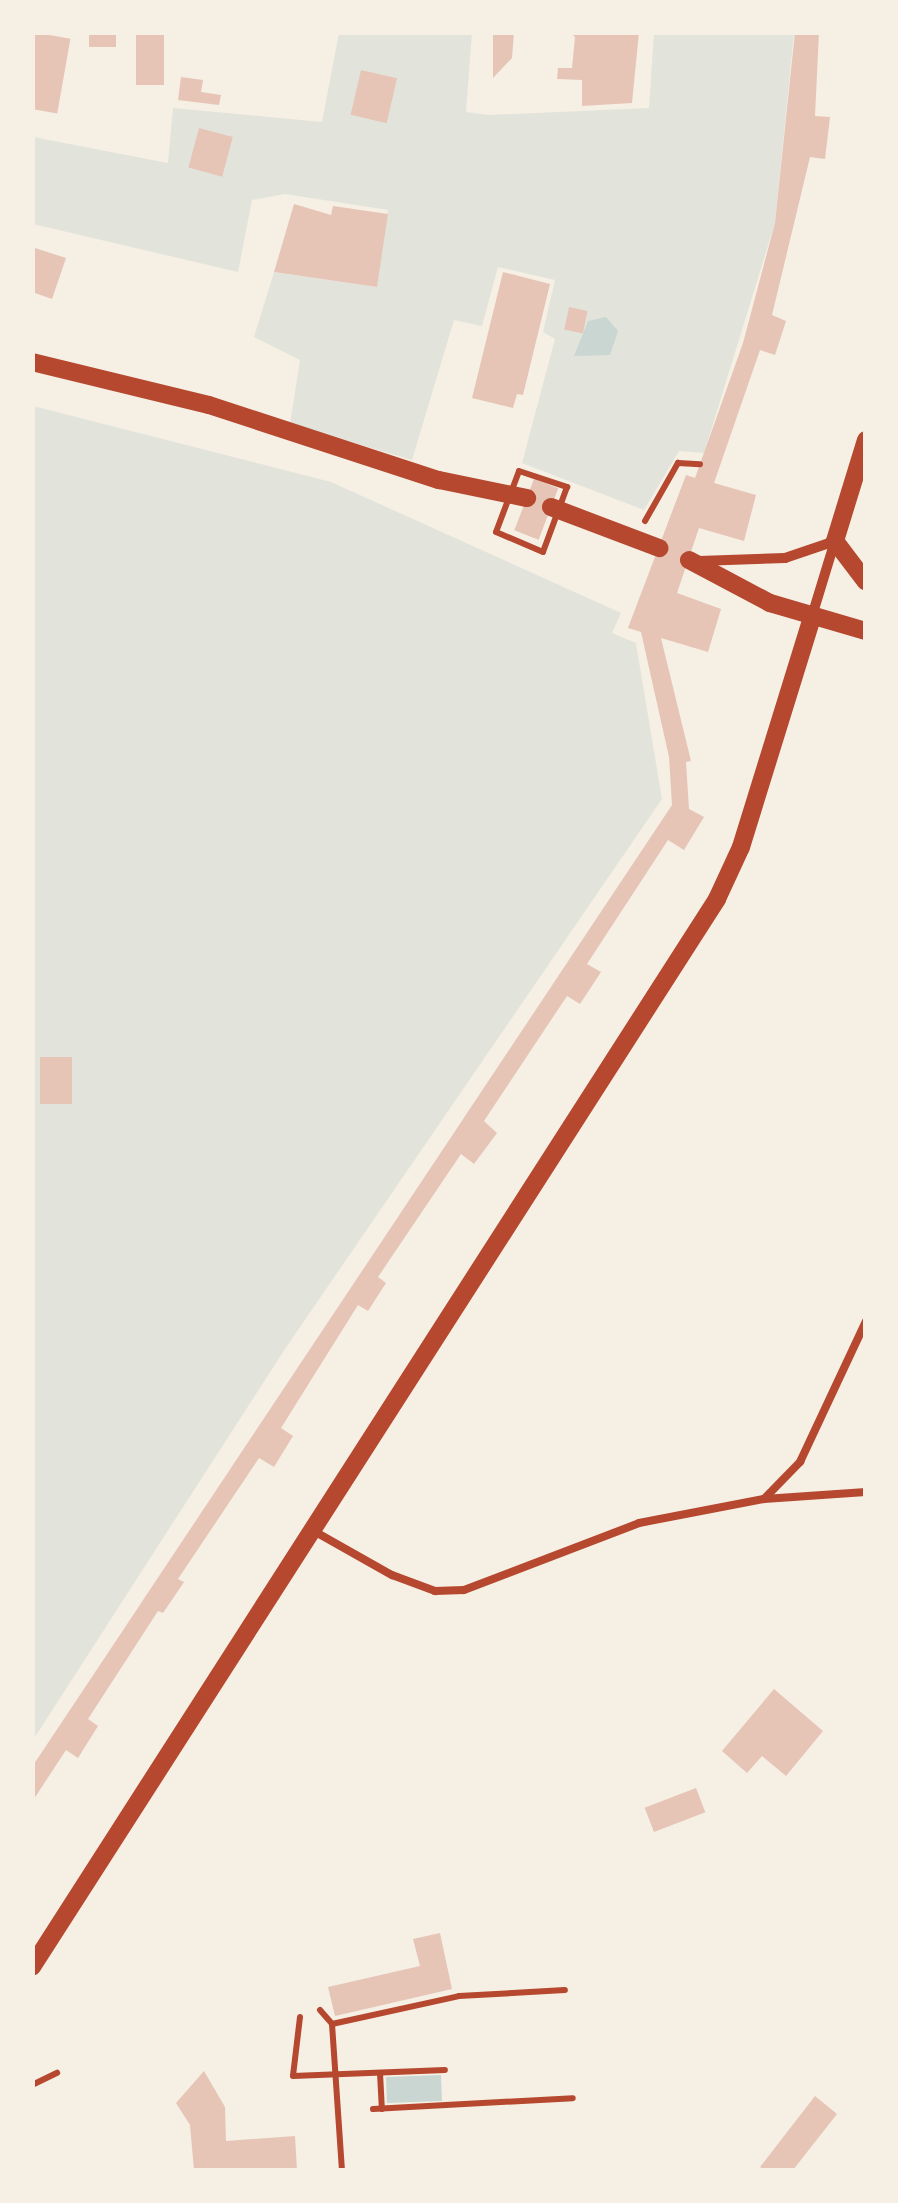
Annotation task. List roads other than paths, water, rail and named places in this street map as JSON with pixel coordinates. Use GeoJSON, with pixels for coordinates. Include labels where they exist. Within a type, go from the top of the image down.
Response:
{"type":"FeatureCollection","features":[{"type":"Feature","properties":{"kind":"street"},"geometry":{"type":"LineString","coordinates":[[32,362],[209,405],[439,480],[527,498]]}},
{"type":"Feature","properties":{"kind":"street"},"geometry":{"type":"LineString","coordinates":[[32,1967],[717,899],[741,847],[866,440]]}},
{"type":"Feature","properties":{"kind":"street"},"geometry":{"type":"LineString","coordinates":[[551,507],[659,548]]}},
{"type":"Feature","properties":{"kind":"street"},"geometry":{"type":"LineString","coordinates":[[689,560],[785,558],[835,541]]}},
{"type":"Feature","properties":{"kind":"street"},"geometry":{"type":"LineString","coordinates":[[835,541],[866,582]]}},
{"type":"Feature","properties":{"kind":"street"},"geometry":{"type":"LineString","coordinates":[[689,560],[757,598],[866,631]]}},
{"type":"Feature","properties":{"kind":"lane"},"geometry":{"type":"LineString","coordinates":[[764,1499],[800,1462],[866,1321]]}},
{"type":"Feature","properties":{"kind":"lane"},"geometry":{"type":"LineString","coordinates":[[312,1530],[392,1575],[435,1591],[464,1590],[639,1524],[764,1499],[866,1492]]}}]}
